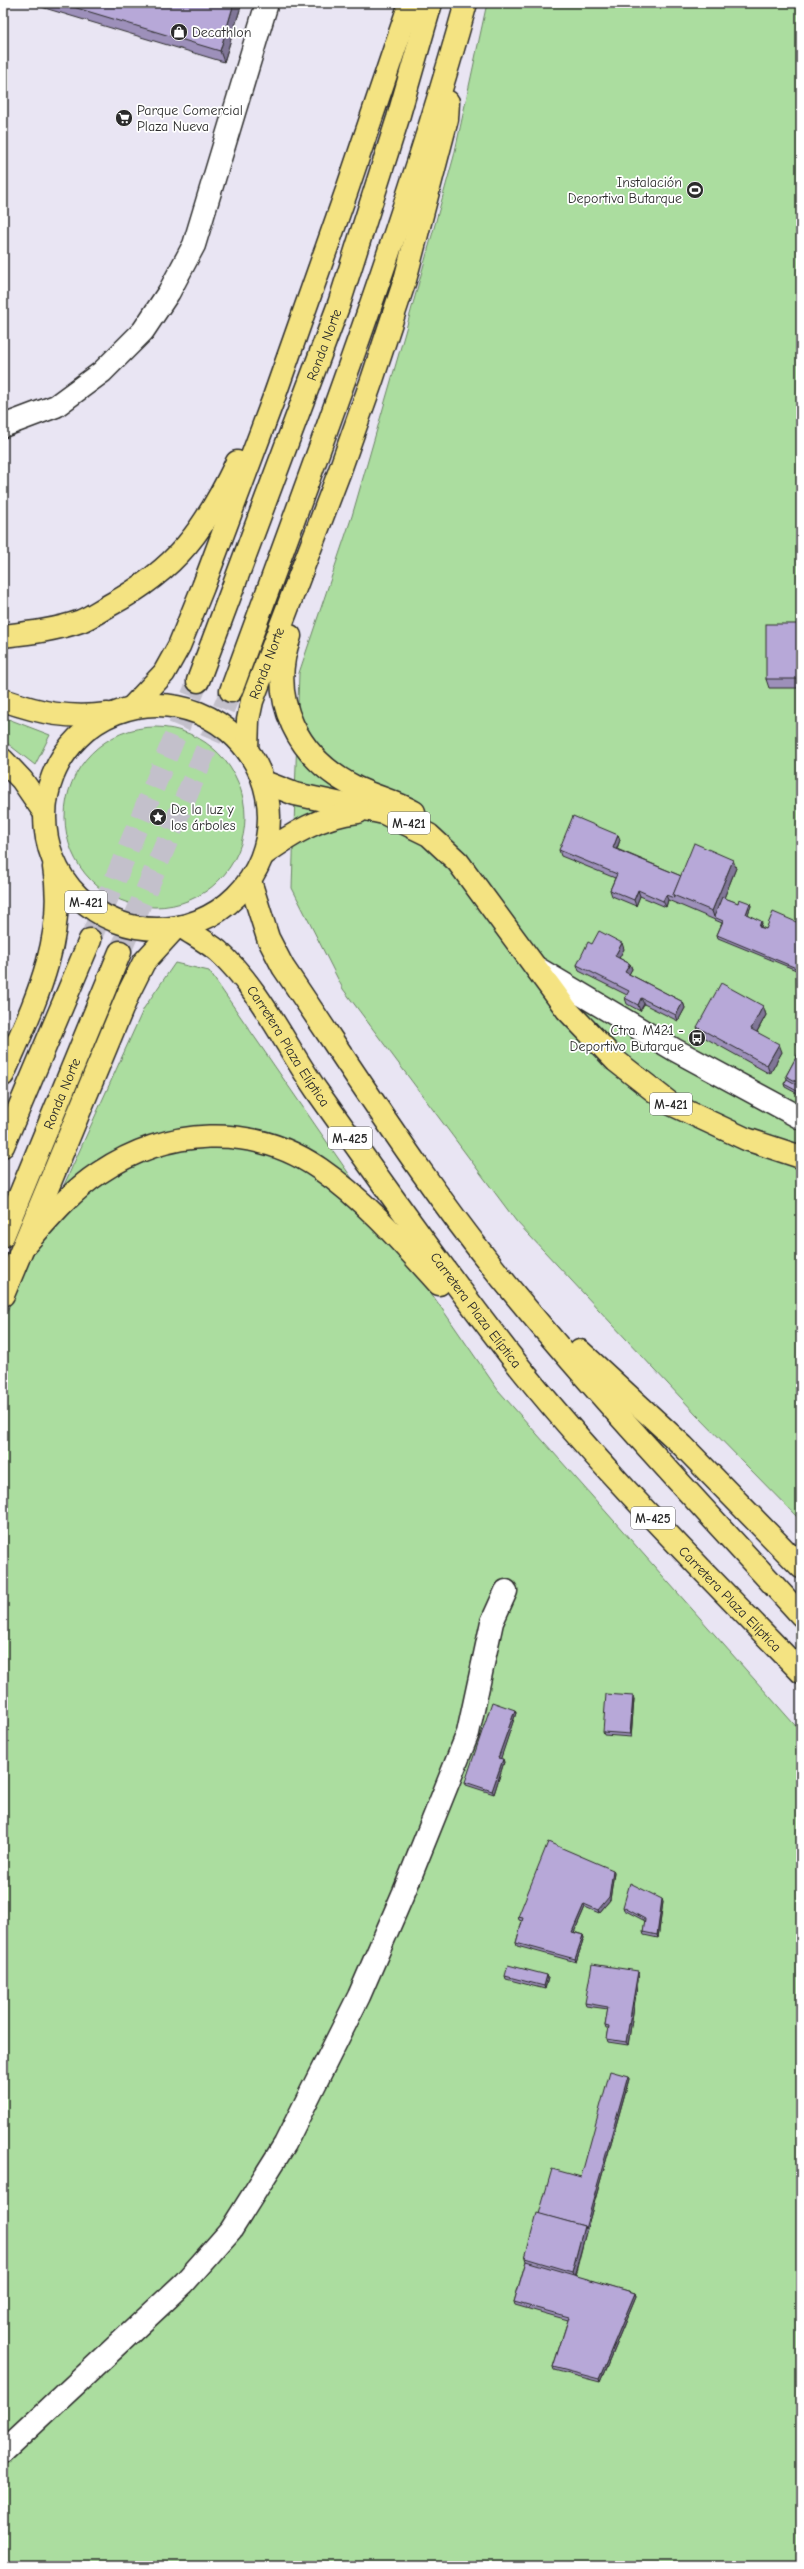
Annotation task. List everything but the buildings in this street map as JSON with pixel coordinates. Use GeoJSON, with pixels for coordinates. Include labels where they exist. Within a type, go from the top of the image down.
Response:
{"type":"FeatureCollection","features":[{"type":"Feature","properties":{"kind":"main road"},"geometry":{"type":"LineString","coordinates":[[122,710],[164,673],[179,646],[241,487],[316,279],[410,3]]}},
{"type":"Feature","properties":{"kind":"main road","name":"Ronda Norte"},"geometry":{"type":"LineString","coordinates":[[198,681],[339,304],[398,118],[431,3]]}},
{"type":"Feature","properties":{"kind":"main road","name":"Ronda Norte"},"geometry":{"type":"LineString","coordinates":[[231,690],[371,307],[446,75],[466,3]]}},
{"type":"Feature","properties":{"kind":"main road","name":"Ronda Norte"},"geometry":{"type":"LineString","coordinates":[[247,750],[248,720],[252,701],[339,473],[405,280],[447,119],[446,75]]}},
{"type":"Feature","properties":{"kind":"main road"},"geometry":{"type":"LineString","coordinates":[[3,636],[34,632],[81,620],[141,588],[166,569],[190,541],[219,500],[244,449],[296,311],[316,279]]}},
{"type":"Feature","properties":{"kind":"main road"},"geometry":{"type":"LineString","coordinates":[[339,473],[317,563],[287,643],[282,666],[283,693],[290,724],[306,749],[323,766],[359,789],[384,797],[417,814],[431,828],[443,846]]}},
{"type":"Feature","properties":{"kind":"main road","name":"M-421"},"geometry":{"type":"LineString","coordinates":[[3,700],[37,712],[66,717],[122,710],[164,705],[196,712],[224,727],[247,750],[264,782],[269,804],[267,834],[263,855],[250,881],[231,902],[208,918],[178,928],[136,927],[112,919],[76,893],[65,881],[54,862],[46,834],[44,812],[48,787],[58,764],[72,743],[91,726],[122,710]]}},
{"type":"Feature","properties":{"kind":"main road","name":"M-421"},"geometry":{"type":"LineString","coordinates":[[3,760],[22,780],[44,812]]}},
{"type":"Feature","properties":{"kind":"main road"},"geometry":{"type":"LineString","coordinates":[[264,782],[339,811]]}},
{"type":"Feature","properties":{"kind":"main road","name":"M-421"},"geometry":{"type":"LineString","coordinates":[[263,855],[306,826],[339,811],[370,810],[410,824],[429,835],[443,846],[493,906],[567,1010],[616,1060],[671,1104],[746,1139],[801,1157]]}},
{"type":"Feature","properties":{"kind":"main road"},"geometry":{"type":"LineString","coordinates":[[3,1075],[49,962],[56,930],[58,901],[54,862]]}},
{"type":"Feature","properties":{"kind":"main road","name":"M-425"},"geometry":{"type":"LineString","coordinates":[[250,881],[268,938],[283,967],[434,1190],[517,1297],[674,1476],[801,1615]]}},
{"type":"Feature","properties":{"kind":"main road"},"geometry":{"type":"LineString","coordinates":[[3,1295],[129,992],[144,962],[178,928]]}},
{"type":"Feature","properties":{"kind":"main road","name":"Carretera Plaza Elíptica"},"geometry":{"type":"LineString","coordinates":[[178,928],[205,941],[220,953],[252,991],[313,1085],[436,1259],[512,1358],[615,1477],[801,1672]]}},
{"type":"Feature","properties":{"kind":"main road"},"geometry":{"type":"LineString","coordinates":[[3,1146],[90,940]]}},
{"type":"Feature","properties":{"kind":"main road","name":"Ronda Norte"},"geometry":{"type":"LineString","coordinates":[[3,1236],[120,952]]}},
{"type":"Feature","properties":{"kind":"main road"},"geometry":{"type":"LineString","coordinates":[[25,1245],[78,1189],[125,1158],[179,1140],[222,1136],[256,1139],[289,1151],[349,1192],[411,1252],[465,1314],[512,1358]]}},
{"type":"Feature","properties":{"kind":"main road"},"geometry":{"type":"LineString","coordinates":[[517,1297],[600,1369],[683,1446],[801,1567]]}},
{"type":"Feature","properties":{"kind":"lane"},"geometry":{"type":"LineString","coordinates":[[3,426],[56,406],[102,372],[143,331],[169,292],[194,245],[267,3]]}},
{"type":"Feature","properties":{"kind":"lane"},"geometry":{"type":"LineString","coordinates":[[537,968],[675,1050],[801,1118]]}},
{"type":"Feature","properties":{"kind":"lane"},"geometry":{"type":"LineString","coordinates":[[3,2452],[184,2283],[230,2230],[285,2144],[359,1996],[404,1892],[468,1733],[492,1622],[506,1591]]}},
{"type":"Feature","properties":{"kind":"green space"},"geometry":{"type":"Polygon","coordinates":[[[487,3],[801,3],[801,1521],[696,1414],[516,1221],[343,989],[292,888],[299,673],[352,516],[404,336],[454,156],[487,3]]]}},
{"type":"Feature","properties":{"kind":"green space"},"geometry":{"type":"Polygon","coordinates":[[[3,717],[50,735],[35,765],[3,740],[3,717]]]}},
{"type":"Feature","properties":{"kind":"green space"},"geometry":{"type":"Polygon","coordinates":[[[155,727],[172,729],[189,734],[205,742],[224,760],[230,767],[241,791],[245,817],[243,834],[238,851],[230,867],[212,886],[205,892],[181,903],[155,907],[138,905],[121,900],[105,892],[86,874],[80,867],[69,843],[65,817],[67,800],[72,783],[80,767],[98,748],[105,742],[129,731],[155,727]]]}},
{"type":"Feature","properties":{"kind":"green space"},"geometry":{"type":"Polygon","coordinates":[[[175,963],[209,971],[498,1390],[801,1732],[801,2566],[3,2566],[3,1320],[144,1008],[175,963]]]}},
{"type":"Feature","properties":{"kind":"tunnel"},"geometry":{"type":"LineString","coordinates":[[90,940],[198,681]]}},
{"type":"Feature","properties":{"kind":"tunnel"},"geometry":{"type":"LineString","coordinates":[[120,952],[231,691]]}},
{"type":"Feature","properties":{"kind":"place","name":"Decathlon"},"geometry":{"type":"Point","coordinates":[179,32]}},
{"type":"Feature","properties":{"kind":"place","name":"Parque Comercial Plaza Nueva"},"geometry":{"type":"Point","coordinates":[124,118]}},
{"type":"Feature","properties":{"kind":"place","name":"Instalación Deportiva Butarque"},"geometry":{"type":"Point","coordinates":[695,190]}},
{"type":"Feature","properties":{"kind":"place","name":"De la luz y los árboles"},"geometry":{"type":"Point","coordinates":[158,817]}},
{"type":"Feature","properties":{"kind":"place","name":"Ctra. M421 - Deportivo Butarque"},"geometry":{"type":"Point","coordinates":[697,1038]}}]}
